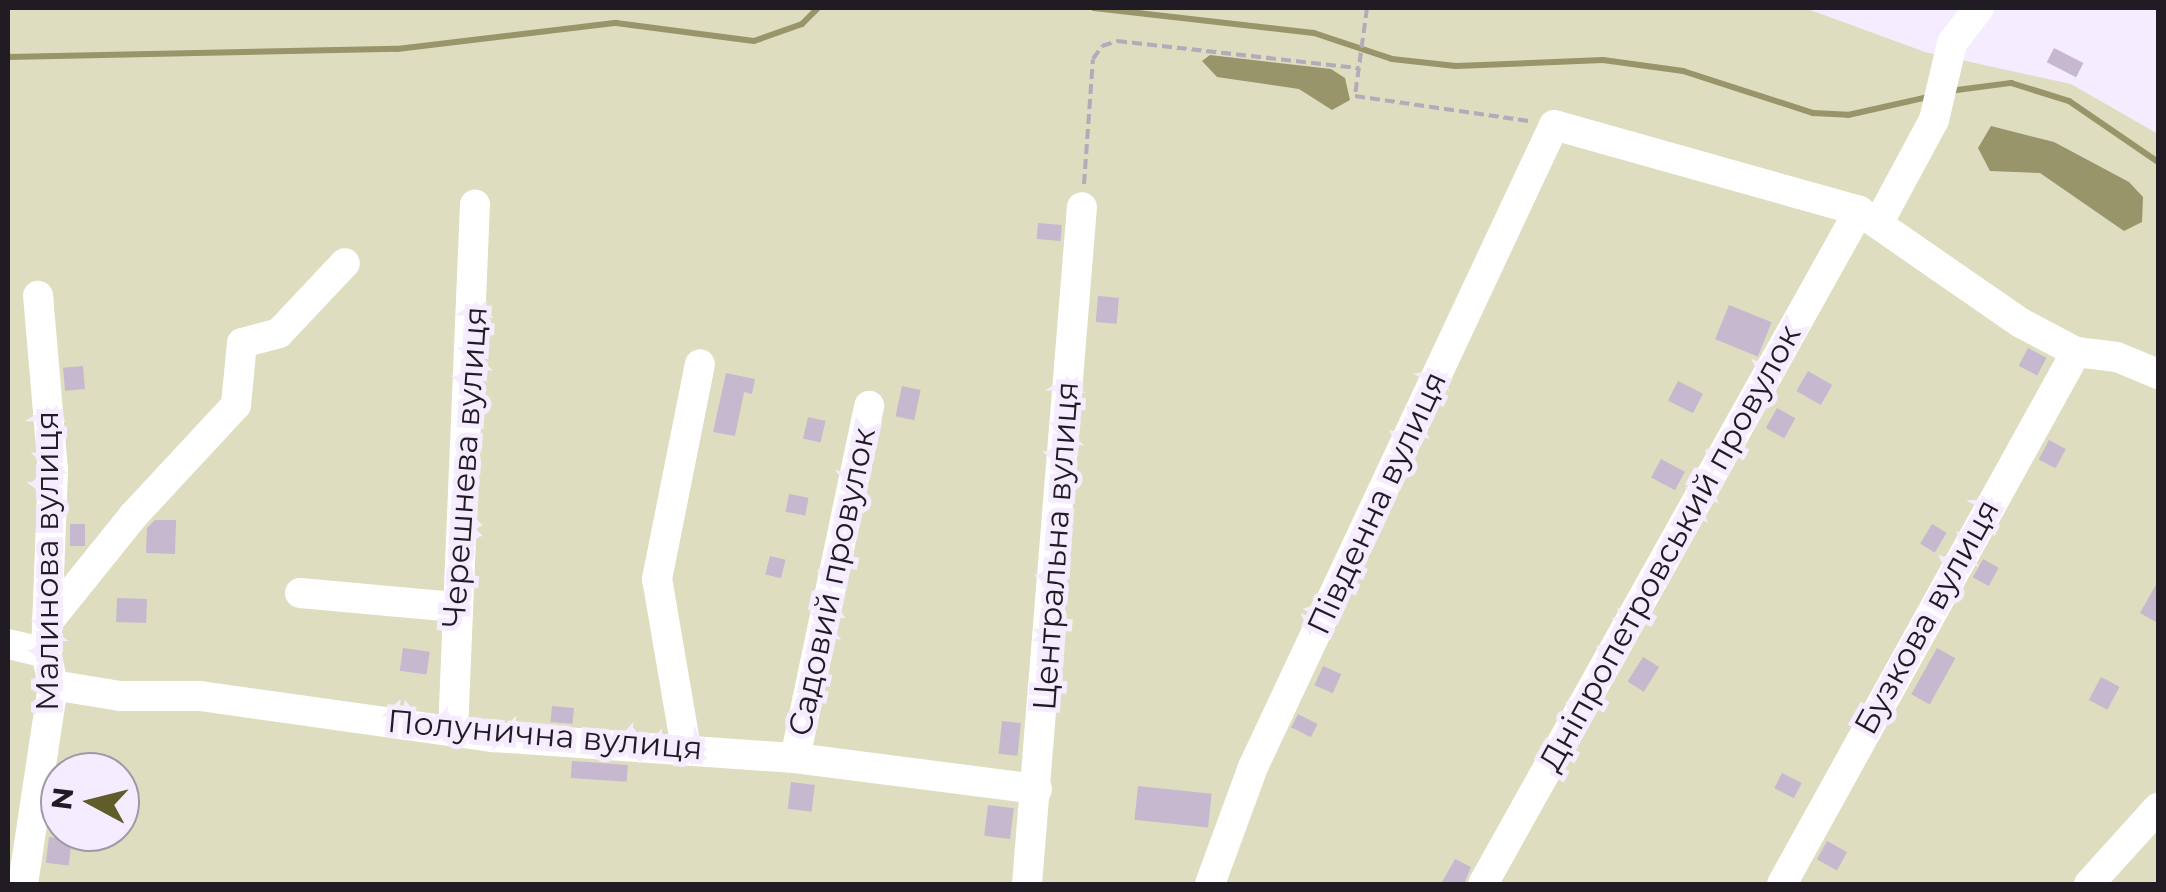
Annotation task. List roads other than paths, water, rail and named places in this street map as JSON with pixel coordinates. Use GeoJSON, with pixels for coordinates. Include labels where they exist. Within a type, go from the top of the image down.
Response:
{"type":"FeatureCollection","features":[{"type":"Feature","properties":{"kind":"lane","name":"Дніпропетровський провулок"},"geometry":{"type":"LineString","coordinates":[[1483,884],[1869,217],[1934,120],[1952,43],[1979,8]]}},
{"type":"Feature","properties":{"kind":"lane","name":"Південна вулиця"},"geometry":{"type":"LineString","coordinates":[[1210,884],[1252,768],[1554,125],[1869,217]]}},
{"type":"Feature","properties":{"kind":"lane","name":"Черешнева вулиця"},"geometry":{"type":"LineString","coordinates":[[453,731],[454,607],[476,292],[471,259],[476,204]]}},
{"type":"Feature","properties":{"kind":"lane","name":"Центральна вулиця"},"geometry":{"type":"LineString","coordinates":[[1027,884],[1082,207]]}},
{"type":"Feature","properties":{"kind":"lane"},"geometry":{"type":"LineString","coordinates":[[1869,217],[2020,323],[2076,352],[2118,357],[2158,374]]}},
{"type":"Feature","properties":{"kind":"lane"},"geometry":{"type":"LineString","coordinates":[[8,644],[46,638],[133,516],[236,406],[242,343],[279,333],[345,263]]}},
{"type":"Feature","properties":{"kind":"lane","name":"Малинова вулиця"},"geometry":{"type":"LineString","coordinates":[[23,884],[53,685],[46,638],[53,470],[38,296]]}},
{"type":"Feature","properties":{"kind":"lane","name":"Бузкова вулиця"},"geometry":{"type":"LineString","coordinates":[[1782,884],[2076,352]]}},
{"type":"Feature","properties":{"kind":"lane"},"geometry":{"type":"LineString","coordinates":[[686,748],[656,579],[700,364]]}},
{"type":"Feature","properties":{"kind":"lane","name":"Садовий провулок"},"geometry":{"type":"LineString","coordinates":[[794,758],[869,406]]}},
{"type":"Feature","properties":{"kind":"lane"},"geometry":{"type":"LineString","coordinates":[[300,593],[454,607]]}},
{"type":"Feature","properties":{"kind":"lane","name":"Полунична вулиця"},"geometry":{"type":"LineString","coordinates":[[53,685],[120,696],[200,696],[453,731],[794,758],[1037,789]]}},
{"type":"Feature","properties":{"kind":"lane"},"geometry":{"type":"LineString","coordinates":[[2089,884],[2158,808]]}},
{"type":"Feature","properties":{"kind":"waterway"},"geometry":{"type":"LineString","coordinates":[[8,57],[397,49],[616,23],[754,41],[802,24],[818,8]]}},
{"type":"Feature","properties":{"kind":"waterway"},"geometry":{"type":"LineString","coordinates":[[1094,8],[1314,33],[1392,59],[1456,66],[1603,60],[1683,71],[1813,113],[1848,115],[1932,96]]}},
{"type":"Feature","properties":{"kind":"waterway"},"geometry":{"type":"LineString","coordinates":[[1949,91],[2011,83],[2069,101],[2158,162]]}}]}
